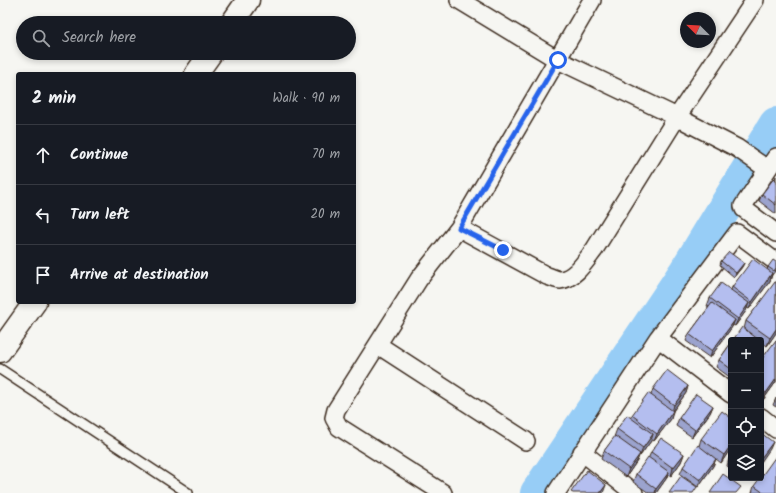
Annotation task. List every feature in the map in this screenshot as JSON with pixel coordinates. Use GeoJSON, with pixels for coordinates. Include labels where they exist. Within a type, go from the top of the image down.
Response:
{"type":"FeatureCollection","features":[{"type":"Feature","properties":{"kind":"street"},"geometry":{"type":"LineString","coordinates":[[459,0],[558,60],[677,117],[767,163],[743,206],[744,209],[776,232]]}},
{"type":"Feature","properties":{"kind":"street"},"geometry":{"type":"LineString","coordinates":[[443,493],[339,427],[334,418],[336,410],[419,279],[459,228],[592,0]]}},
{"type":"Feature","properties":{"kind":"street"},"geometry":{"type":"LineString","coordinates":[[459,228],[547,276],[560,280],[571,275],[581,266],[594,250],[677,117],[755,0]]}},
{"type":"Feature","properties":{"kind":"street"},"geometry":{"type":"LineString","coordinates":[[236,16],[243,2]]}},
{"type":"Feature","properties":{"kind":"street"},"geometry":{"type":"LineString","coordinates":[[197,72],[206,60]]}},
{"type":"Feature","properties":{"kind":"street"},"geometry":{"type":"LineString","coordinates":[[556,493],[658,338],[737,233],[776,262]]}},
{"type":"Feature","properties":{"kind":"street"},"geometry":{"type":"LineString","coordinates":[[0,351],[34,304]]}},
{"type":"Feature","properties":{"kind":"street"},"geometry":{"type":"LineString","coordinates":[[658,338],[728,392]]}},
{"type":"Feature","properties":{"kind":"street"},"geometry":{"type":"LineString","coordinates":[[378,345],[526,441]]}},
{"type":"Feature","properties":{"kind":"street"},"geometry":{"type":"LineString","coordinates":[[764,419],[776,429]]}},
{"type":"Feature","properties":{"kind":"street"},"geometry":{"type":"LineString","coordinates":[[582,452],[634,493]]}},
{"type":"Feature","properties":{"kind":"lane"},"geometry":{"type":"LineString","coordinates":[[0,369],[188,493]]}},
{"type":"Feature","properties":{"kind":"building"},"geometry":{"type":"Polygon","coordinates":[[[774,178],[776,180],[776,205],[762,194],[774,178]]]}},
{"type":"Feature","properties":{"kind":"building"},"geometry":{"type":"Polygon","coordinates":[[[729,252],[744,263],[736,273],[721,261],[729,252]]]}},
{"type":"Feature","properties":{"kind":"building"},"geometry":{"type":"Polygon","coordinates":[[[753,259],[772,273],[752,302],[732,287],[753,259]]]}},
{"type":"Feature","properties":{"kind":"building"},"geometry":{"type":"Polygon","coordinates":[[[773,260],[776,262],[776,268],[774,271],[768,267],[773,260]]]}},
{"type":"Feature","properties":{"kind":"building"},"geometry":{"type":"Polygon","coordinates":[[[775,282],[776,329],[770,338],[746,321],[775,282]]]}},
{"type":"Feature","properties":{"kind":"building"},"geometry":{"type":"Polygon","coordinates":[[[721,283],[749,303],[738,319],[710,298],[721,283]]]}},
{"type":"Feature","properties":{"kind":"building"},"geometry":{"type":"Polygon","coordinates":[[[712,303],[735,320],[712,351],[689,334],[712,303]]]}},
{"type":"Feature","properties":{"kind":"building"},"geometry":{"type":"Polygon","coordinates":[[[742,327],[755,337],[735,337],[742,327]]]}},
{"type":"Feature","properties":{"kind":"building"},"geometry":{"type":"Polygon","coordinates":[[[776,340],[776,379],[766,393],[764,392],[764,356],[776,340]]]}},
{"type":"Feature","properties":{"kind":"building"},"geometry":{"type":"Polygon","coordinates":[[[728,347],[728,367],[719,360],[728,347]]]}},
{"type":"Feature","properties":{"kind":"building"},"geometry":{"type":"Polygon","coordinates":[[[667,370],[688,386],[674,405],[653,389],[667,370]]]}},
{"type":"Feature","properties":{"kind":"building"},"geometry":{"type":"Polygon","coordinates":[[[648,393],[673,411],[657,434],[632,415],[648,393]]]}},
{"type":"Feature","properties":{"kind":"building"},"geometry":{"type":"Polygon","coordinates":[[[696,394],[713,406],[695,430],[679,418],[696,394]]]}},
{"type":"Feature","properties":{"kind":"building"},"geometry":{"type":"Polygon","coordinates":[[[722,411],[728,416],[728,449],[724,455],[701,439],[722,411]]]}},
{"type":"Feature","properties":{"kind":"building"},"geometry":{"type":"Polygon","coordinates":[[[627,415],[653,434],[643,448],[617,429],[627,415]]]}},
{"type":"Feature","properties":{"kind":"building"},"geometry":{"type":"Polygon","coordinates":[[[764,435],[773,442],[764,454],[764,435]]]}},
{"type":"Feature","properties":{"kind":"building"},"geometry":{"type":"Polygon","coordinates":[[[615,436],[640,454],[629,469],[604,451],[615,436]]]}},
{"type":"Feature","properties":{"kind":"building"},"geometry":{"type":"Polygon","coordinates":[[[661,438],[684,454],[673,468],[651,452],[661,438]]]}},
{"type":"Feature","properties":{"kind":"building"},"geometry":{"type":"Polygon","coordinates":[[[698,445],[716,459],[700,480],[683,467],[698,445]]]}},
{"type":"Feature","properties":{"kind":"building"},"geometry":{"type":"Polygon","coordinates":[[[776,456],[776,493],[764,493],[754,486],[758,481],[764,481],[764,473],[776,456]]]}},
{"type":"Feature","properties":{"kind":"building"},"geometry":{"type":"Polygon","coordinates":[[[648,457],[669,472],[656,489],[636,474],[648,457]]]}},
{"type":"Feature","properties":{"kind":"building"},"geometry":{"type":"Polygon","coordinates":[[[587,470],[606,485],[600,493],[571,492],[587,470]]]}},
{"type":"Feature","properties":{"kind":"building"},"geometry":{"type":"Polygon","coordinates":[[[723,474],[728,478],[728,481],[733,481],[741,487],[736,493],[710,493],[723,474]]]}},
{"type":"Feature","properties":{"kind":"building"},"geometry":{"type":"Polygon","coordinates":[[[681,476],[697,487],[693,493],[669,493],[681,476]]]}},
{"type":"Feature","properties":{"kind":"waterway"},"geometry":{"type":"LineString","coordinates":[[537,493],[686,271],[776,124]]}},
{"type":"Feature","properties":{"kind":"route"},"geometry":{"type":"LineString","coordinates":[[503,250],[459,228],[558,60]]}}]}
